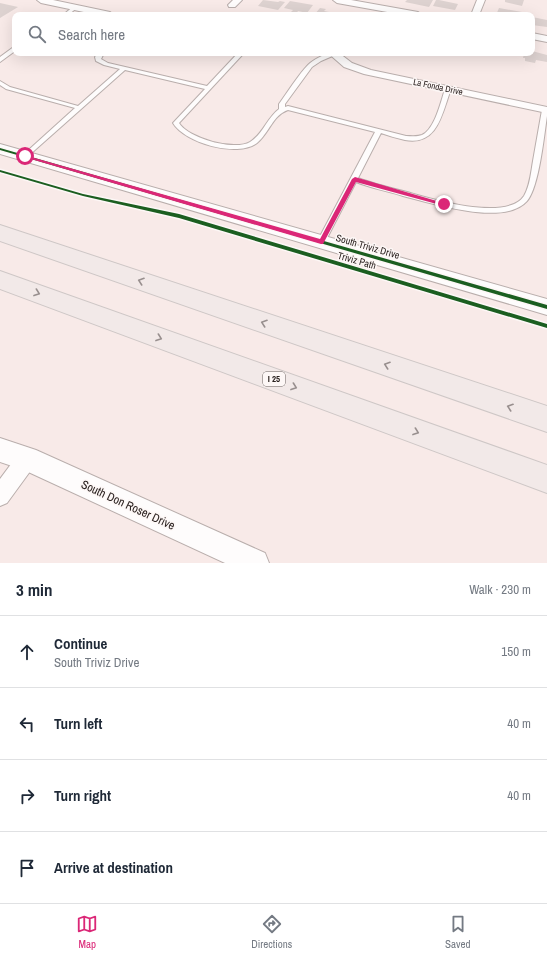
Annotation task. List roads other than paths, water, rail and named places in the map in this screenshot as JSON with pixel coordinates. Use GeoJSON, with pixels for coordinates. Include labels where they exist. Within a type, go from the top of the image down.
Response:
{"type":"FeatureCollection","features":[{"type":"Feature","properties":{"kind":"highway"},"geometry":{"type":"LineString","coordinates":[[0,232],[547,419]]}},
{"type":"Feature","properties":{"kind":"highway","name":"I 25"},"geometry":{"type":"LineString","coordinates":[[0,280],[547,479]]}},
{"type":"Feature","properties":{"kind":"street"},"geometry":{"type":"LineString","coordinates":[[41,0],[95,12]]}},
{"type":"Feature","properties":{"kind":"street"},"geometry":{"type":"LineString","coordinates":[[337,0],[358,2],[404,12]]}},
{"type":"Feature","properties":{"kind":"street"},"geometry":{"type":"LineString","coordinates":[[476,12],[481,0]]}},
{"type":"Feature","properties":{"kind":"street"},"geometry":{"type":"LineString","coordinates":[[535,37],[547,39]]}},
{"type":"Feature","properties":{"kind":"street","name":"La Fonda Drive"},"geometry":{"type":"LineString","coordinates":[[338,56],[348,64],[361,70],[546,110]]}},
{"type":"Feature","properties":{"kind":"street","name":"South Triviz Drive"},"geometry":{"type":"LineString","coordinates":[[0,149],[547,308]]}},
{"type":"Feature","properties":{"kind":"street","name":"South Don Roser Drive"},"geometry":{"type":"LineString","coordinates":[[0,450],[27,459],[255,563]]}},
{"type":"Feature","properties":{"kind":"street"},"geometry":{"type":"LineString","coordinates":[[0,496],[27,459]]}},
{"type":"Feature","properties":{"kind":"lane"},"geometry":{"type":"LineString","coordinates":[[69,12],[76,8]]}},
{"type":"Feature","properties":{"kind":"lane"},"geometry":{"type":"LineString","coordinates":[[0,60],[12,50]]}},
{"type":"Feature","properties":{"kind":"lane"},"geometry":{"type":"LineString","coordinates":[[99,56],[98,58],[100,62],[209,88]]}},
{"type":"Feature","properties":{"kind":"lane"},"geometry":{"type":"LineString","coordinates":[[238,56],[176,123],[180,130],[207,142],[234,147],[250,144],[257,140],[282,109],[282,104],[310,66],[328,56]]}},
{"type":"Feature","properties":{"kind":"lane"},"geometry":{"type":"LineString","coordinates":[[25,156],[124,68]]}},
{"type":"Feature","properties":{"kind":"lane"},"geometry":{"type":"LineString","coordinates":[[0,83],[8,88],[80,108]]}},
{"type":"Feature","properties":{"kind":"lane"},"geometry":{"type":"LineString","coordinates":[[282,109],[289,108],[406,138],[419,138],[429,134],[432,131],[448,89]]}},
{"type":"Feature","properties":{"kind":"lane"},"geometry":{"type":"LineString","coordinates":[[355,179],[444,204],[479,209],[508,208],[524,200],[533,180],[546,110]]}},
{"type":"Feature","properties":{"kind":"lane"},"geometry":{"type":"LineString","coordinates":[[321,242],[379,131]]}}]}
